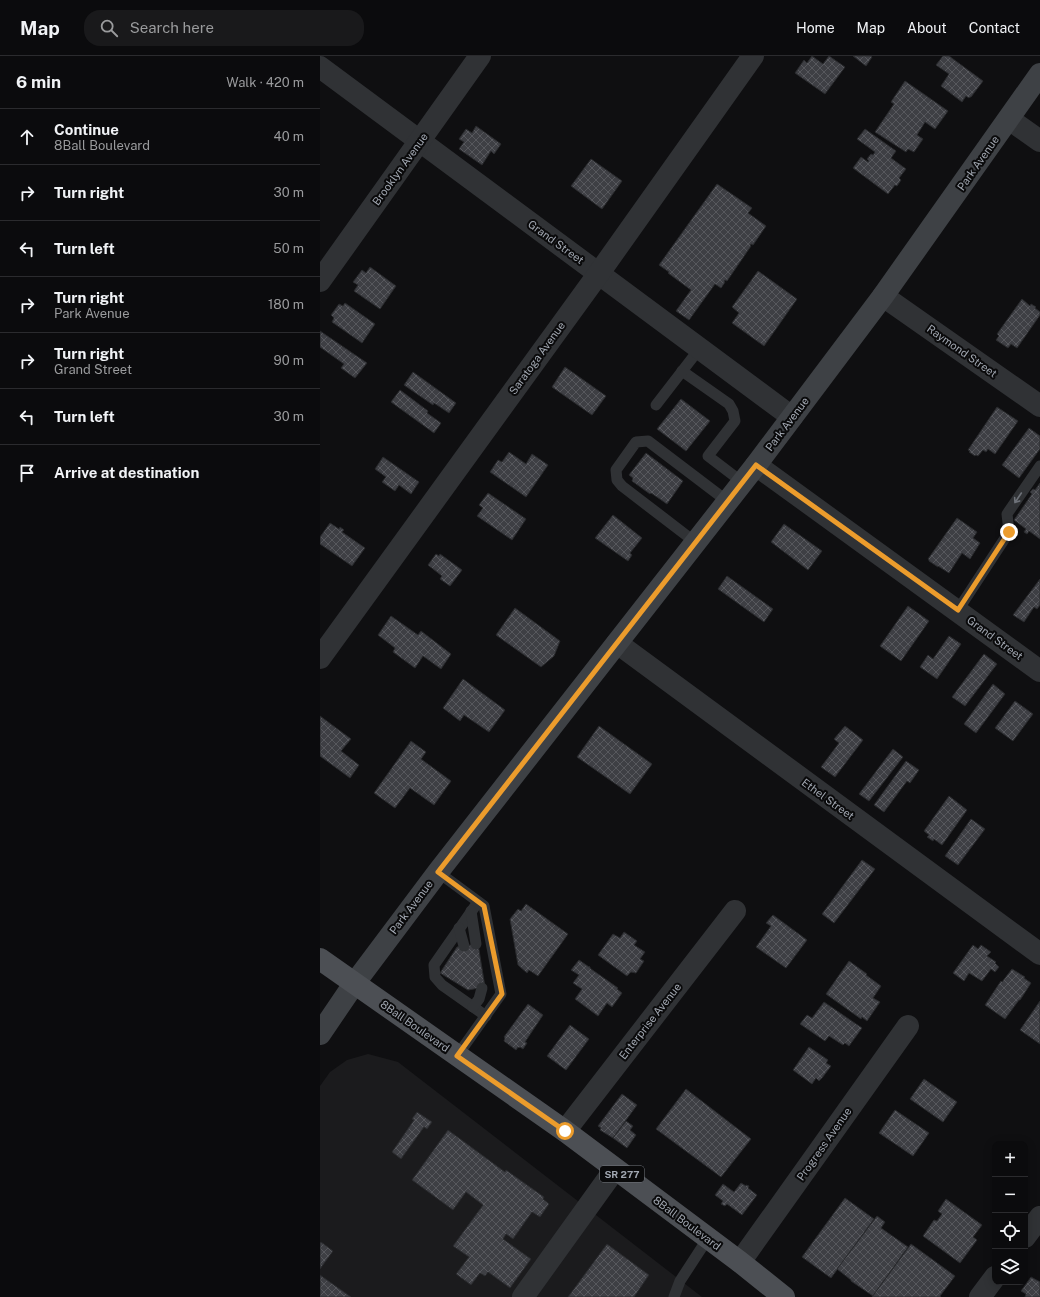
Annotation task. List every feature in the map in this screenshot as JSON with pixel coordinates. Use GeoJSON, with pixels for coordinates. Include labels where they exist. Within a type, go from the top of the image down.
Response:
{"type":"FeatureCollection","features":[{"type":"Feature","properties":{"kind":"main road","name":"Park Avenue"},"geometry":{"type":"LineString","coordinates":[[320,1034],[354,984],[438,872],[756,465],[884,296],[1040,74]]}},
{"type":"Feature","properties":{"kind":"main road","name":"SR 277"},"geometry":{"type":"LineString","coordinates":[[320,959],[354,984]]}},
{"type":"Feature","properties":{"kind":"main road","name":"8Ball Boulevard"},"geometry":{"type":"LineString","coordinates":[[354,984],[565,1131],[740,1262],[784,1297]]}},
{"type":"Feature","properties":{"kind":"street","name":"Brooklyn Avenue"},"geometry":{"type":"LineString","coordinates":[[320,281],[480,56]]}},
{"type":"Feature","properties":{"kind":"street","name":"Saratoga Avenue"},"geometry":{"type":"LineString","coordinates":[[320,658],[599,273],[753,56]]}},
{"type":"Feature","properties":{"kind":"street","name":"Grand Street"},"geometry":{"type":"LineString","coordinates":[[320,67],[792,417]]}},
{"type":"Feature","properties":{"kind":"street"},"geometry":{"type":"LineString","coordinates":[[1009,119],[1040,141]]}},
{"type":"Feature","properties":{"kind":"street","name":"Raymond Street"},"geometry":{"type":"LineString","coordinates":[[884,296],[1040,406]]}},
{"type":"Feature","properties":{"kind":"street","name":"Grand Street"},"geometry":{"type":"LineString","coordinates":[[756,465],[958,610],[1040,671]]}},
{"type":"Feature","properties":{"kind":"street","name":"Ethel Street"},"geometry":{"type":"LineString","coordinates":[[617,643],[1040,954]]}},
{"type":"Feature","properties":{"kind":"street","name":"Enterprise Avenue"},"geometry":{"type":"LineString","coordinates":[[565,1131],[735,910]]}},
{"type":"Feature","properties":{"kind":"street","name":"Progress Avenue"},"geometry":{"type":"LineString","coordinates":[[740,1262],[908,1026]]}},
{"type":"Feature","properties":{"kind":"street"},"geometry":{"type":"LineString","coordinates":[[523,1297],[615,1169]]}},
{"type":"Feature","properties":{"kind":"street"},"geometry":{"type":"LineString","coordinates":[[1028,1233],[1040,1217]]}},
{"type":"Feature","properties":{"kind":"street"},"geometry":{"type":"LineString","coordinates":[[980,1297],[992,1281]]}},
{"type":"Feature","properties":{"kind":"lane"},"geometry":{"type":"LineString","coordinates":[[656,406],[700,348]]}},
{"type":"Feature","properties":{"kind":"lane"},"geometry":{"type":"LineString","coordinates":[[682,371],[729,404],[733,411],[735,421],[708,456],[742,482]]}},
{"type":"Feature","properties":{"kind":"lane"},"geometry":{"type":"LineString","coordinates":[[695,542],[622,486],[617,480],[616,470],[636,442],[648,442],[727,501]]}},
{"type":"Feature","properties":{"kind":"lane"},"geometry":{"type":"LineString","coordinates":[[958,610],[1009,532],[1007,514],[1040,466]]}},
{"type":"Feature","properties":{"kind":"lane"},"geometry":{"type":"LineString","coordinates":[[438,872],[484,906],[502,994],[457,1056]]}},
{"type":"Feature","properties":{"kind":"lane"},"geometry":{"type":"LineString","coordinates":[[478,902],[434,965],[435,977],[453,993],[476,1003],[486,1016]]}},
{"type":"Feature","properties":{"kind":"lane"},"geometry":{"type":"LineString","coordinates":[[471,911],[476,944]]}},
{"type":"Feature","properties":{"kind":"lane"},"geometry":{"type":"LineString","coordinates":[[459,928],[464,946]]}},
{"type":"Feature","properties":{"kind":"lane"},"geometry":{"type":"LineString","coordinates":[[447,946],[448,960]]}},
{"type":"Feature","properties":{"kind":"lane"},"geometry":{"type":"LineString","coordinates":[[451,979],[453,993]]}},
{"type":"Feature","properties":{"kind":"lane"},"geometry":{"type":"LineString","coordinates":[[476,1003],[477,989]]}},
{"type":"Feature","properties":{"kind":"lane"},"geometry":{"type":"LineString","coordinates":[[674,1297],[680,1281],[708,1238]]}},
{"type":"Feature","properties":{"kind":"shaded area"},"geometry":{"type":"Polygon","coordinates":[[[368,1054],[398,1062],[702,1297],[320,1297],[320,1086],[330,1072],[347,1060],[368,1054]]]}},
{"type":"Feature","properties":{"kind":"building"},"geometry":{"type":"Polygon","coordinates":[[[812,56],[823,64],[829,56],[845,67],[825,94],[795,73],[804,60],[807,63],[812,56]]]}},
{"type":"Feature","properties":{"kind":"building"},"geometry":{"type":"Polygon","coordinates":[[[853,56],[871,56],[872,57],[866,66],[853,56]]]}},
{"type":"Feature","properties":{"kind":"building"},"geometry":{"type":"Polygon","coordinates":[[[943,56],[949,56],[983,81],[971,97],[969,98],[966,96],[962,102],[941,86],[949,74],[936,65],[943,56]]]}},
{"type":"Feature","properties":{"kind":"building"},"geometry":{"type":"Polygon","coordinates":[[[905,81],[948,111],[935,129],[925,122],[917,135],[923,139],[914,152],[908,149],[906,152],[875,132],[894,104],[891,102],[905,81]]]}},
{"type":"Feature","properties":{"kind":"building"},"geometry":{"type":"Polygon","coordinates":[[[476,126],[501,144],[494,154],[491,151],[482,165],[459,149],[464,142],[459,139],[466,129],[472,133],[476,126]]]}},
{"type":"Feature","properties":{"kind":"building"},"geometry":{"type":"Polygon","coordinates":[[[865,129],[896,151],[891,158],[906,169],[899,178],[901,180],[897,186],[895,185],[888,194],[853,168],[861,157],[868,162],[869,161],[867,159],[875,152],[857,139],[865,129]]]}},
{"type":"Feature","properties":{"kind":"building"},"geometry":{"type":"Polygon","coordinates":[[[591,159],[622,181],[602,209],[571,186],[591,159]]]}},
{"type":"Feature","properties":{"kind":"building"},"geometry":{"type":"Polygon","coordinates":[[[717,184],[752,208],[748,213],[766,226],[753,245],[750,245],[751,246],[727,281],[724,281],[725,282],[721,288],[715,284],[689,320],[676,311],[691,290],[659,265],[717,184]]]}},
{"type":"Feature","properties":{"kind":"building"},"geometry":{"type":"Polygon","coordinates":[[[370,267],[396,286],[380,309],[354,291],[358,285],[353,282],[362,270],[366,273],[370,267]]]}},
{"type":"Feature","properties":{"kind":"building"},"geometry":{"type":"Polygon","coordinates":[[[758,271],[797,299],[764,346],[732,323],[739,313],[732,307],[758,271]]]}},
{"type":"Feature","properties":{"kind":"building"},"geometry":{"type":"Polygon","coordinates":[[[1022,299],[1030,306],[1031,304],[1036,307],[1035,308],[1040,312],[1040,315],[1017,348],[1011,344],[1008,348],[996,340],[999,336],[997,334],[1022,299]]]}},
{"type":"Feature","properties":{"kind":"building"},"geometry":{"type":"Polygon","coordinates":[[[345,303],[375,324],[362,343],[332,322],[334,318],[331,315],[339,304],[343,306],[345,303]]]}},
{"type":"Feature","properties":{"kind":"building"},"geometry":{"type":"Polygon","coordinates":[[[320,331],[367,363],[355,378],[341,368],[344,364],[320,347],[320,331]]]}},
{"type":"Feature","properties":{"kind":"building"},"geometry":{"type":"Polygon","coordinates":[[[565,367],[606,396],[592,415],[552,387],[565,367]]]}},
{"type":"Feature","properties":{"kind":"building"},"geometry":{"type":"Polygon","coordinates":[[[413,372],[456,403],[449,413],[434,403],[433,405],[404,385],[413,372]]]}},
{"type":"Feature","properties":{"kind":"building"},"geometry":{"type":"Polygon","coordinates":[[[400,390],[441,423],[434,433],[391,402],[400,390]]]}},
{"type":"Feature","properties":{"kind":"building"},"geometry":{"type":"Polygon","coordinates":[[[681,399],[710,421],[686,451],[657,429],[681,399]]]}},
{"type":"Feature","properties":{"kind":"building"},"geometry":{"type":"Polygon","coordinates":[[[997,407],[1018,421],[995,454],[988,449],[986,452],[983,450],[978,456],[975,456],[968,450],[997,407]]]}},
{"type":"Feature","properties":{"kind":"building"},"geometry":{"type":"Polygon","coordinates":[[[1029,428],[1040,436],[1040,449],[1019,478],[1002,465],[1029,428]]]}},
{"type":"Feature","properties":{"kind":"building"},"geometry":{"type":"Polygon","coordinates":[[[509,452],[526,464],[532,454],[548,465],[526,497],[490,472],[498,460],[502,462],[509,452]]]}},
{"type":"Feature","properties":{"kind":"building"},"geometry":{"type":"Polygon","coordinates":[[[646,453],[683,481],[667,504],[632,481],[633,478],[629,475],[646,453]]]}},
{"type":"Feature","properties":{"kind":"building"},"geometry":{"type":"Polygon","coordinates":[[[383,457],[419,482],[411,494],[399,485],[395,491],[382,482],[386,477],[375,469],[383,457]]]}},
{"type":"Feature","properties":{"kind":"building"},"geometry":{"type":"Polygon","coordinates":[[[1040,483],[1040,539],[1029,531],[1027,534],[1024,532],[1026,529],[1014,520],[1032,494],[1030,492],[1033,489],[1035,490],[1040,483]]]}},
{"type":"Feature","properties":{"kind":"building"},"geometry":{"type":"Polygon","coordinates":[[[488,493],[526,519],[512,540],[477,516],[483,508],[479,505],[488,493]]]}},
{"type":"Feature","properties":{"kind":"building"},"geometry":{"type":"Polygon","coordinates":[[[613,515],[642,538],[630,553],[632,555],[628,561],[595,538],[613,515]]]}},
{"type":"Feature","properties":{"kind":"building"},"geometry":{"type":"Polygon","coordinates":[[[957,518],[977,532],[973,538],[980,543],[970,559],[962,553],[949,573],[928,559],[957,518]]]}},
{"type":"Feature","properties":{"kind":"building"},"geometry":{"type":"Polygon","coordinates":[[[330,523],[339,529],[340,527],[344,530],[342,532],[365,548],[352,566],[320,544],[320,537],[330,523]]]}},
{"type":"Feature","properties":{"kind":"building"},"geometry":{"type":"Polygon","coordinates":[[[784,524],[822,551],[808,570],[771,542],[784,524]]]}},
{"type":"Feature","properties":{"kind":"building"},"geometry":{"type":"Polygon","coordinates":[[[436,554],[439,556],[440,554],[462,570],[450,586],[440,579],[442,576],[428,565],[436,554]]]}},
{"type":"Feature","properties":{"kind":"building"},"geometry":{"type":"Polygon","coordinates":[[[727,576],[773,609],[764,622],[718,589],[727,576]]]}},
{"type":"Feature","properties":{"kind":"building"},"geometry":{"type":"Polygon","coordinates":[[[1040,579],[1040,605],[1037,609],[1034,607],[1024,622],[1013,615],[1040,579]]]}},
{"type":"Feature","properties":{"kind":"building"},"geometry":{"type":"Polygon","coordinates":[[[908,606],[929,621],[901,661],[880,646],[908,606]]]}},
{"type":"Feature","properties":{"kind":"building"},"geometry":{"type":"Polygon","coordinates":[[[515,608],[560,641],[554,656],[541,667],[496,635],[515,608]]]}},
{"type":"Feature","properties":{"kind":"building"},"geometry":{"type":"Polygon","coordinates":[[[391,616],[418,635],[421,631],[451,654],[441,669],[423,656],[415,668],[393,652],[395,648],[378,635],[391,616]]]}},
{"type":"Feature","properties":{"kind":"building"},"geometry":{"type":"Polygon","coordinates":[[[949,636],[961,644],[937,679],[920,667],[928,655],[933,659],[949,636]]]}},
{"type":"Feature","properties":{"kind":"building"},"geometry":{"type":"Polygon","coordinates":[[[984,654],[997,664],[965,706],[952,697],[984,654]]]}},
{"type":"Feature","properties":{"kind":"building"},"geometry":{"type":"Polygon","coordinates":[[[463,679],[505,710],[489,732],[464,715],[460,721],[443,708],[463,679]]]}},
{"type":"Feature","properties":{"kind":"building"},"geometry":{"type":"Polygon","coordinates":[[[993,684],[1005,694],[976,733],[964,724],[993,684]]]}},
{"type":"Feature","properties":{"kind":"building"},"geometry":{"type":"Polygon","coordinates":[[[1015,701],[1033,714],[1013,741],[995,728],[1015,701]]]}},
{"type":"Feature","properties":{"kind":"building"},"geometry":{"type":"Polygon","coordinates":[[[320,716],[351,739],[341,751],[359,765],[350,778],[320,756],[320,716]]]}},
{"type":"Feature","properties":{"kind":"building"},"geometry":{"type":"Polygon","coordinates":[[[599,726],[652,764],[630,794],[577,757],[599,726]]]}},
{"type":"Feature","properties":{"kind":"building"},"geometry":{"type":"Polygon","coordinates":[[[845,726],[863,740],[835,777],[821,767],[839,743],[834,739],[845,726]]]}},
{"type":"Feature","properties":{"kind":"building"},"geometry":{"type":"Polygon","coordinates":[[[411,741],[426,752],[421,759],[451,781],[434,805],[410,788],[395,808],[374,793],[411,741]]]}},
{"type":"Feature","properties":{"kind":"building"},"geometry":{"type":"Polygon","coordinates":[[[893,749],[903,757],[869,801],[859,794],[893,749]]]}},
{"type":"Feature","properties":{"kind":"building"},"geometry":{"type":"Polygon","coordinates":[[[906,761],[919,770],[910,783],[907,781],[884,812],[874,805],[906,761]]]}},
{"type":"Feature","properties":{"kind":"building"},"geometry":{"type":"Polygon","coordinates":[[[949,796],[967,810],[942,845],[934,839],[933,841],[927,837],[929,835],[924,831],[949,796]]]}},
{"type":"Feature","properties":{"kind":"building"},"geometry":{"type":"Polygon","coordinates":[[[971,819],[985,829],[958,865],[945,856],[971,819]]]}},
{"type":"Feature","properties":{"kind":"building"},"geometry":{"type":"Polygon","coordinates":[[[862,860],[875,869],[834,923],[822,914],[862,860]]]}},
{"type":"Feature","properties":{"kind":"building"},"geometry":{"type":"Polygon","coordinates":[[[526,904],[568,934],[538,976],[529,970],[527,973],[518,965],[510,919],[518,909],[521,911],[526,904]]]}},
{"type":"Feature","properties":{"kind":"building"},"geometry":{"type":"Polygon","coordinates":[[[773,915],[807,940],[786,968],[756,947],[771,926],[766,923],[773,915]]]}},
{"type":"Feature","properties":{"kind":"building"},"geometry":{"type":"Polygon","coordinates":[[[624,932],[637,941],[634,945],[645,952],[640,959],[644,961],[636,973],[631,972],[627,976],[598,955],[613,934],[620,938],[624,932]]]}},
{"type":"Feature","properties":{"kind":"building"},"geometry":{"type":"Polygon","coordinates":[[[478,944],[485,987],[468,990],[440,973],[457,947],[478,944]]]}},
{"type":"Feature","properties":{"kind":"building"},"geometry":{"type":"Polygon","coordinates":[[[973,945],[978,949],[981,945],[991,952],[987,956],[996,962],[995,963],[999,967],[995,972],[991,969],[982,981],[969,973],[964,981],[953,973],[973,945]]]}},
{"type":"Feature","properties":{"kind":"building"},"geometry":{"type":"Polygon","coordinates":[[[579,960],[618,988],[617,989],[622,993],[612,1007],[607,1003],[598,1016],[575,999],[582,989],[573,983],[579,975],[571,970],[579,960]]]}},
{"type":"Feature","properties":{"kind":"building"},"geometry":{"type":"Polygon","coordinates":[[[849,961],[881,986],[873,998],[880,1002],[867,1021],[862,1017],[861,1019],[826,994],[849,961]]]}},
{"type":"Feature","properties":{"kind":"building"},"geometry":{"type":"Polygon","coordinates":[[[1012,969],[1025,977],[1024,978],[1031,983],[1005,1019],[985,1005],[1001,981],[1002,982],[1012,969]]]}},
{"type":"Feature","properties":{"kind":"building"},"geometry":{"type":"Polygon","coordinates":[[[1040,1001],[1040,1044],[1020,1030],[1040,1001]]]}},
{"type":"Feature","properties":{"kind":"building"},"geometry":{"type":"Polygon","coordinates":[[[824,1002],[862,1028],[849,1046],[845,1043],[843,1045],[829,1036],[825,1041],[800,1024],[807,1015],[812,1018],[824,1002]]]}},
{"type":"Feature","properties":{"kind":"building"},"geometry":{"type":"Polygon","coordinates":[[[528,1004],[543,1015],[525,1042],[527,1043],[523,1049],[518,1047],[516,1050],[504,1041],[504,1037],[528,1004]]]}},
{"type":"Feature","properties":{"kind":"building"},"geometry":{"type":"Polygon","coordinates":[[[570,1025],[589,1039],[566,1070],[547,1056],[570,1025]]]}},
{"type":"Feature","properties":{"kind":"building"},"geometry":{"type":"Polygon","coordinates":[[[809,1047],[828,1060],[826,1063],[831,1066],[819,1081],[816,1078],[812,1084],[793,1070],[809,1047]]]}},
{"type":"Feature","properties":{"kind":"building"},"geometry":{"type":"Polygon","coordinates":[[[924,1079],[957,1102],[943,1122],[910,1099],[924,1079]]]}},
{"type":"Feature","properties":{"kind":"building"},"geometry":{"type":"Polygon","coordinates":[[[686,1089],[751,1139],[721,1177],[656,1129],[686,1089]]]}},
{"type":"Feature","properties":{"kind":"building"},"geometry":{"type":"Polygon","coordinates":[[[622,1094],[637,1105],[613,1138],[600,1130],[601,1128],[598,1126],[622,1094]]]}},
{"type":"Feature","properties":{"kind":"building"},"geometry":{"type":"Polygon","coordinates":[[[895,1110],[929,1133],[913,1156],[879,1133],[895,1110]]]}},
{"type":"Feature","properties":{"kind":"building"},"geometry":{"type":"Polygon","coordinates":[[[417,1112],[432,1122],[427,1129],[424,1127],[401,1159],[392,1152],[414,1120],[412,1119],[417,1112]]]}},
{"type":"Feature","properties":{"kind":"building"},"geometry":{"type":"Polygon","coordinates":[[[626,1121],[633,1126],[630,1130],[636,1135],[627,1148],[613,1138],[626,1121]]]}},
{"type":"Feature","properties":{"kind":"building"},"geometry":{"type":"Polygon","coordinates":[[[448,1130],[505,1172],[506,1170],[544,1197],[543,1199],[549,1204],[540,1217],[532,1212],[513,1239],[506,1234],[503,1239],[531,1259],[510,1288],[488,1272],[485,1276],[480,1273],[471,1285],[456,1274],[469,1257],[453,1246],[483,1205],[466,1192],[453,1210],[412,1180],[448,1130]]]}},
{"type":"Feature","properties":{"kind":"building"},"geometry":{"type":"Polygon","coordinates":[[[741,1183],[749,1186],[748,1188],[757,1195],[742,1215],[727,1204],[725,1206],[721,1204],[723,1201],[715,1195],[723,1184],[734,1192],[741,1183]]]}},
{"type":"Feature","properties":{"kind":"building"},"geometry":{"type":"Polygon","coordinates":[[[845,1198],[874,1219],[831,1278],[802,1257],[845,1198]]]}},
{"type":"Feature","properties":{"kind":"building"},"geometry":{"type":"Polygon","coordinates":[[[946,1199],[982,1225],[973,1237],[977,1240],[960,1263],[923,1236],[934,1220],[937,1221],[942,1214],[938,1211],[946,1199]]]}},
{"type":"Feature","properties":{"kind":"building"},"geometry":{"type":"Polygon","coordinates":[[[877,1216],[885,1222],[881,1228],[908,1247],[873,1296],[851,1281],[837,1269],[877,1216]]]}},
{"type":"Feature","properties":{"kind":"building"},"geometry":{"type":"Polygon","coordinates":[[[321,1242],[333,1251],[320,1269],[320,1243],[321,1242]]]}},
{"type":"Feature","properties":{"kind":"building"},"geometry":{"type":"Polygon","coordinates":[[[607,1244],[649,1275],[634,1297],[568,1297],[607,1244]]]}},
{"type":"Feature","properties":{"kind":"building"},"geometry":{"type":"Polygon","coordinates":[[[911,1244],[955,1276],[940,1296],[941,1297],[872,1297],[911,1244]]]}},
{"type":"Feature","properties":{"kind":"building"},"geometry":{"type":"Polygon","coordinates":[[[320,1275],[351,1297],[320,1297],[320,1275]]]}},
{"type":"Feature","properties":{"kind":"building"},"geometry":{"type":"Polygon","coordinates":[[[1031,1277],[1040,1282],[1040,1297],[1025,1297],[1026,1294],[1021,1291],[1025,1285],[1028,1285],[1028,1281],[1031,1277]]]}},
{"type":"Feature","properties":{"kind":"route"},"geometry":{"type":"LineString","coordinates":[[565,1131],[457,1056],[502,994],[484,906],[438,872],[756,465],[958,610],[1009,532]]}}]}
